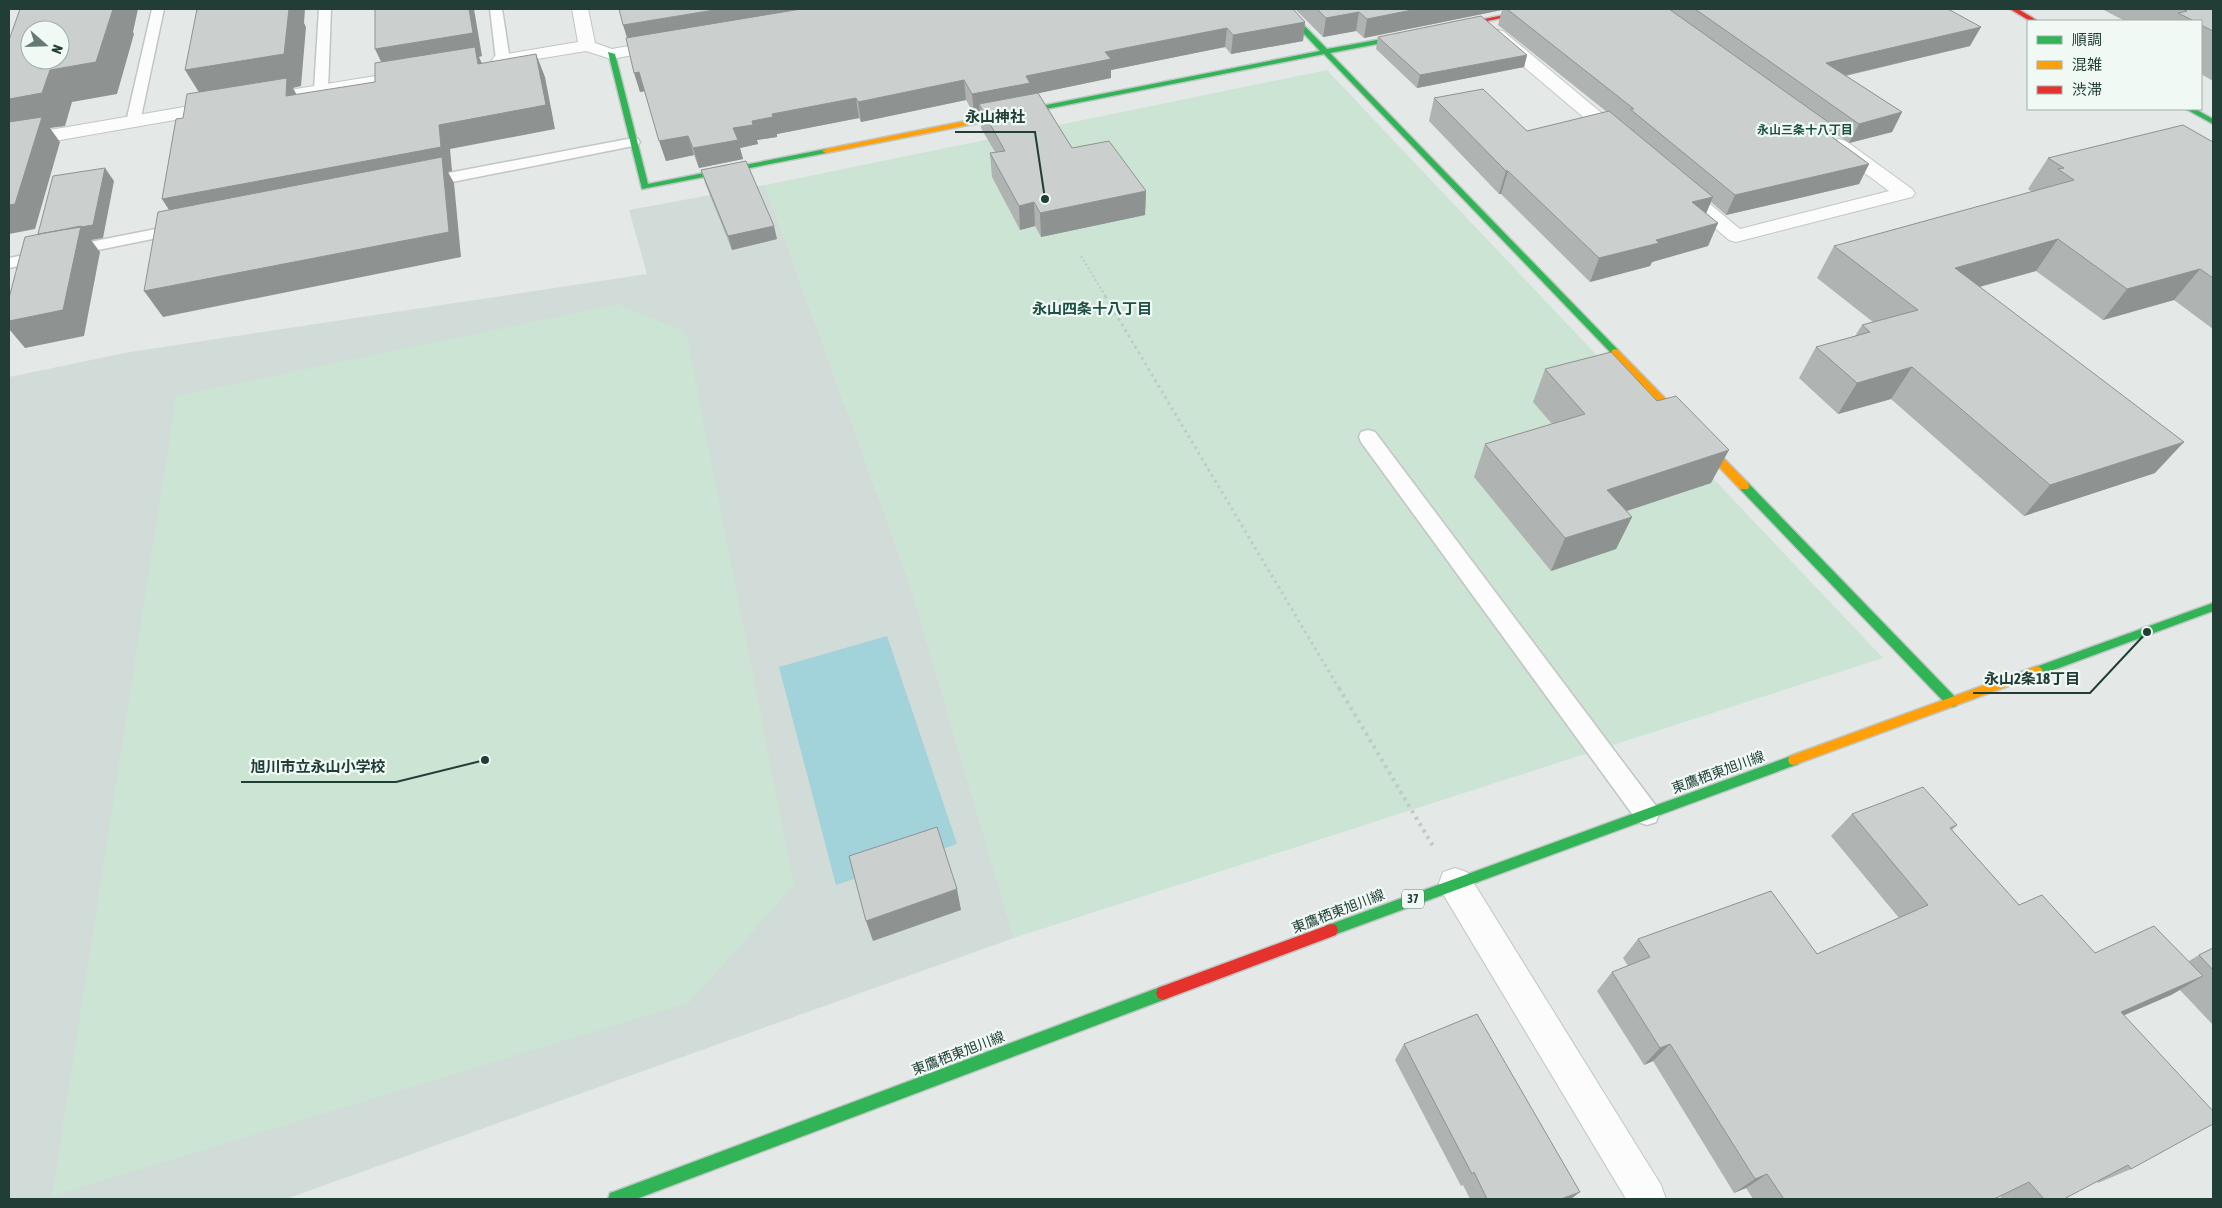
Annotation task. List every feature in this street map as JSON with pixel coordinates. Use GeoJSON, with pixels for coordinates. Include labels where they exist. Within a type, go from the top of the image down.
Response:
{"type":"FeatureCollection","features":[{"type":"Feature","properties":{"kind":"main road"},"geometry":{"type":"LineString","coordinates":[[1284,9],[1952,702]]}},
{"type":"Feature","properties":{"kind":"main road"},"geometry":{"type":"LineString","coordinates":[[611,54],[645,187],[1543,9]]}},
{"type":"Feature","properties":{"kind":"main road"},"geometry":{"type":"LineString","coordinates":[[2013,9],[2033,20]]}},
{"type":"Feature","properties":{"kind":"main road"},"geometry":{"type":"LineString","coordinates":[[2192,110],[2213,122]]}},
{"type":"Feature","properties":{"kind":"main road","name":"東鷹栖東旭川線"},"geometry":{"type":"LineString","coordinates":[[616,1199],[1455,883],[2213,607]]}},
{"type":"Feature","properties":{"kind":"street"},"geometry":{"type":"LineString","coordinates":[[580,9],[588,46]]}},
{"type":"Feature","properties":{"kind":"street"},"geometry":{"type":"LineString","coordinates":[[1480,21],[1638,154]]}},
{"type":"Feature","properties":{"kind":"street"},"geometry":{"type":"LineString","coordinates":[[484,63],[588,46],[611,54],[679,42]]}},
{"type":"Feature","properties":{"kind":"street"},"geometry":{"type":"LineString","coordinates":[[9,143],[426,73]]}},
{"type":"Feature","properties":{"kind":"street"},"geometry":{"type":"LineString","coordinates":[[1668,179],[1736,236],[1905,193],[1825,135]]}},
{"type":"Feature","properties":{"kind":"street"},"geometry":{"type":"LineString","coordinates":[[1455,883],[1646,1199]]}},
{"type":"Feature","properties":{"kind":"lane"},"geometry":{"type":"LineString","coordinates":[[132,122],[158,9]]}},
{"type":"Feature","properties":{"kind":"lane"},"geometry":{"type":"LineString","coordinates":[[321,90],[324,9]]}},
{"type":"Feature","properties":{"kind":"lane"},"geometry":{"type":"LineString","coordinates":[[496,9],[503,60]]}},
{"type":"Feature","properties":{"kind":"lane"},"geometry":{"type":"LineString","coordinates":[[409,185],[633,142]]}},
{"type":"Feature","properties":{"kind":"lane"},"geometry":{"type":"LineString","coordinates":[[9,263],[194,227]]}},
{"type":"Feature","properties":{"kind":"lane"},"geometry":{"type":"LineString","coordinates":[[1368,436],[1647,814]]}},
{"type":"Feature","properties":{"kind":"path"},"geometry":{"type":"LineString","coordinates":[[1081,256],[1455,883]]}},
{"type":"Feature","properties":{"kind":"shaded area"},"geometry":{"type":"Polygon","coordinates":[[[765,185],[909,581],[1014,938],[286,1199],[9,1199],[9,377],[130,352],[647,274],[629,210],[765,185]]]}},
{"type":"Feature","properties":{"kind":"green space"},"geometry":{"type":"Polygon","coordinates":[[[1327,70],[1883,658],[1014,938],[909,581],[765,185],[1327,70]]]}},
{"type":"Feature","properties":{"kind":"green space"},"geometry":{"type":"Polygon","coordinates":[[[618,304],[686,332],[794,885],[689,1003],[52,1196],[176,396],[618,304]]]}},
{"type":"Feature","properties":{"kind":"water"},"geometry":{"type":"Polygon","coordinates":[[[887,636],[957,844],[836,885],[779,667],[887,636]]]}},
{"type":"Feature","properties":{"kind":"building"},"geometry":{"type":"Polygon","coordinates":[[[20,9],[113,9],[96,62],[70,67],[70,20],[20,20],[20,70],[50,70],[42,93],[9,99],[9,40],[20,9]]]}},
{"type":"Feature","properties":{"kind":"building"},"geometry":{"type":"Polygon","coordinates":[[[197,9],[289,9],[284,54],[185,70],[197,9]]]}},
{"type":"Feature","properties":{"kind":"building"},"geometry":{"type":"Polygon","coordinates":[[[375,9],[469,9],[473,33],[375,49],[375,9]]]}},
{"type":"Feature","properties":{"kind":"building"},"geometry":{"type":"Polygon","coordinates":[[[619,9],[720,9],[623,25],[619,9]]]}},
{"type":"Feature","properties":{"kind":"building"},"geometry":{"type":"Polygon","coordinates":[[[801,9],[1293,9],[1305,22],[1233,35],[1227,28],[1105,52],[1111,59],[1026,76],[1030,83],[972,94],[964,80],[858,102],[856,98],[772,114],[773,117],[752,121],[753,125],[733,128],[738,140],[693,148],[688,136],[659,141],[639,72],[634,73],[626,38],[801,9]]]}},
{"type":"Feature","properties":{"kind":"building"},"geometry":{"type":"Polygon","coordinates":[[[1317,9],[1417,9],[1367,19],[1359,12],[1326,18],[1317,9]]]}},
{"type":"Feature","properties":{"kind":"building"},"geometry":{"type":"Polygon","coordinates":[[[1507,9],[1669,9],[1838,129],[1825,132],[1869,164],[1735,195],[1630,109],[1634,109],[1507,9]]]}},
{"type":"Feature","properties":{"kind":"building"},"geometry":{"type":"Polygon","coordinates":[[[1695,9],[1948,9],[1981,27],[1826,63],[1902,112],[1859,124],[1695,9]]]}},
{"type":"Feature","properties":{"kind":"building"},"geometry":{"type":"Polygon","coordinates":[[[2183,9],[2213,9],[2213,31],[2202,26],[2202,20],[2192,20],[2178,13],[2187,11],[2183,9]]]}},
{"type":"Feature","properties":{"kind":"building"},"geometry":{"type":"Polygon","coordinates":[[[1481,16],[1527,55],[1420,75],[1378,37],[1481,16]]]}},
{"type":"Feature","properties":{"kind":"building"},"geometry":{"type":"Polygon","coordinates":[[[475,47],[478,64],[536,54],[546,105],[439,125],[441,147],[162,199],[176,119],[183,118],[187,94],[287,78],[286,96],[375,82],[375,63],[475,47]]]}},
{"type":"Feature","properties":{"kind":"building"},"geometry":{"type":"Polygon","coordinates":[[[1483,89],[1527,131],[1609,111],[1713,197],[1692,202],[1718,223],[1656,240],[1659,243],[1599,258],[1506,171],[1434,98],[1483,89]]]}},
{"type":"Feature","properties":{"kind":"building"},"geometry":{"type":"Polygon","coordinates":[[[1038,93],[1072,148],[1109,141],[1146,191],[1040,213],[1034,202],[1019,206],[990,153],[1005,151],[979,104],[1038,93]]]}},
{"type":"Feature","properties":{"kind":"building"},"geometry":{"type":"Polygon","coordinates":[[[42,117],[15,204],[9,205],[9,122],[42,117]]]}},
{"type":"Feature","properties":{"kind":"building"},"geometry":{"type":"Polygon","coordinates":[[[2183,125],[2213,142],[2213,278],[2200,269],[2127,289],[2058,239],[1955,268],[2184,442],[2050,485],[1912,367],[1857,383],[1816,347],[1870,332],[1862,325],[1918,310],[1834,246],[2074,180],[2058,169],[2064,168],[2048,158],[2183,125]]]}},
{"type":"Feature","properties":{"kind":"building"},"geometry":{"type":"Polygon","coordinates":[[[442,157],[449,232],[144,291],[158,212],[442,157]]]}},
{"type":"Feature","properties":{"kind":"building"},"geometry":{"type":"Polygon","coordinates":[[[746,161],[774,226],[728,236],[701,170],[746,161]]]}},
{"type":"Feature","properties":{"kind":"building"},"geometry":{"type":"Polygon","coordinates":[[[105,168],[93,225],[38,234],[53,176],[105,168]]]}},
{"type":"Feature","properties":{"kind":"building"},"geometry":{"type":"Polygon","coordinates":[[[81,226],[63,310],[9,321],[9,298],[25,237],[81,226]]]}},
{"type":"Feature","properties":{"kind":"building"},"geometry":{"type":"Polygon","coordinates":[[[1611,352],[1657,401],[1676,396],[1729,450],[1607,490],[1632,517],[1565,538],[1485,444],[1585,414],[1545,369],[1611,352]]]}},
{"type":"Feature","properties":{"kind":"building"},"geometry":{"type":"Polygon","coordinates":[[[1923,787],[1957,825],[1950,828],[2019,905],[2042,895],[2095,953],[2154,926],[2203,976],[2121,1012],[2213,1111],[2213,1124],[2131,1169],[2128,1165],[2064,1199],[2044,1199],[2029,1182],[1994,1199],[1784,1199],[1767,1174],[1755,1179],[1670,1044],[1660,1048],[1612,972],[1650,957],[1638,939],[1771,891],[1817,954],[1928,905],[1852,814],[1923,787]]]}},
{"type":"Feature","properties":{"kind":"building"},"geometry":{"type":"Polygon","coordinates":[[[937,827],[957,889],[866,921],[849,856],[937,827]]]}},
{"type":"Feature","properties":{"kind":"building"},"geometry":{"type":"Polygon","coordinates":[[[2213,948],[2213,970],[2199,955],[2213,948]]]}},
{"type":"Feature","properties":{"kind":"building"},"geometry":{"type":"Polygon","coordinates":[[[1477,1014],[1580,1192],[1561,1199],[1487,1199],[1474,1172],[1472,1174],[1404,1044],[1477,1014]]]}},
{"type":"Feature","properties":{"kind":"traffic: fast"},"geometry":{"type":"LineString","coordinates":[[1284,9],[1615,352]]}},
{"type":"Feature","properties":{"kind":"traffic: fast"},"geometry":{"type":"LineString","coordinates":[[1026,111],[1390,39]]}},
{"type":"Feature","properties":{"kind":"traffic: fast"},"geometry":{"type":"LineString","coordinates":[[611,54],[645,187],[826,151]]}},
{"type":"Feature","properties":{"kind":"traffic: fast"},"geometry":{"type":"LineString","coordinates":[[2192,110],[2213,122]]}},
{"type":"Feature","properties":{"kind":"traffic: fast"},"geometry":{"type":"LineString","coordinates":[[1744,486],[1952,702]]}},
{"type":"Feature","properties":{"kind":"traffic: fast"},"geometry":{"type":"LineString","coordinates":[[2037,671],[2213,607]]}},
{"type":"Feature","properties":{"kind":"traffic: fast"},"geometry":{"type":"LineString","coordinates":[[1331,930],[1794,760]]}},
{"type":"Feature","properties":{"kind":"traffic: fast"},"geometry":{"type":"LineString","coordinates":[[616,1199],[1163,993]]}},
{"type":"Feature","properties":{"kind":"traffic: slow"},"geometry":{"type":"LineString","coordinates":[[826,151],[1026,111]]}},
{"type":"Feature","properties":{"kind":"traffic: slow"},"geometry":{"type":"LineString","coordinates":[[1615,352],[1744,486]]}},
{"type":"Feature","properties":{"kind":"traffic: slow"},"geometry":{"type":"LineString","coordinates":[[1794,760],[2037,671]]}},
{"type":"Feature","properties":{"kind":"traffic: jam"},"geometry":{"type":"LineString","coordinates":[[1390,39],[1543,9]]}},
{"type":"Feature","properties":{"kind":"traffic: jam"},"geometry":{"type":"LineString","coordinates":[[2013,9],[2033,20]]}},
{"type":"Feature","properties":{"kind":"traffic: jam"},"geometry":{"type":"LineString","coordinates":[[1163,993],[1331,930]]}},
{"type":"Feature","properties":{"kind":"place","name":"永山神社"},"geometry":{"type":"Point","coordinates":[1045,199]}},
{"type":"Feature","properties":{"kind":"place","name":"永山2条18丁目"},"geometry":{"type":"Point","coordinates":[2147,632]}},
{"type":"Feature","properties":{"kind":"place","name":"旭川市立永山小学校"},"geometry":{"type":"Point","coordinates":[485,760]}},
{"type":"Feature","properties":{"kind":"district","name":"永山三条十八丁目"},"geometry":{"type":"Point","coordinates":[1805,130]}},
{"type":"Feature","properties":{"kind":"district","name":"永山四条十八丁目"},"geometry":{"type":"Point","coordinates":[1092,309]}}]}
